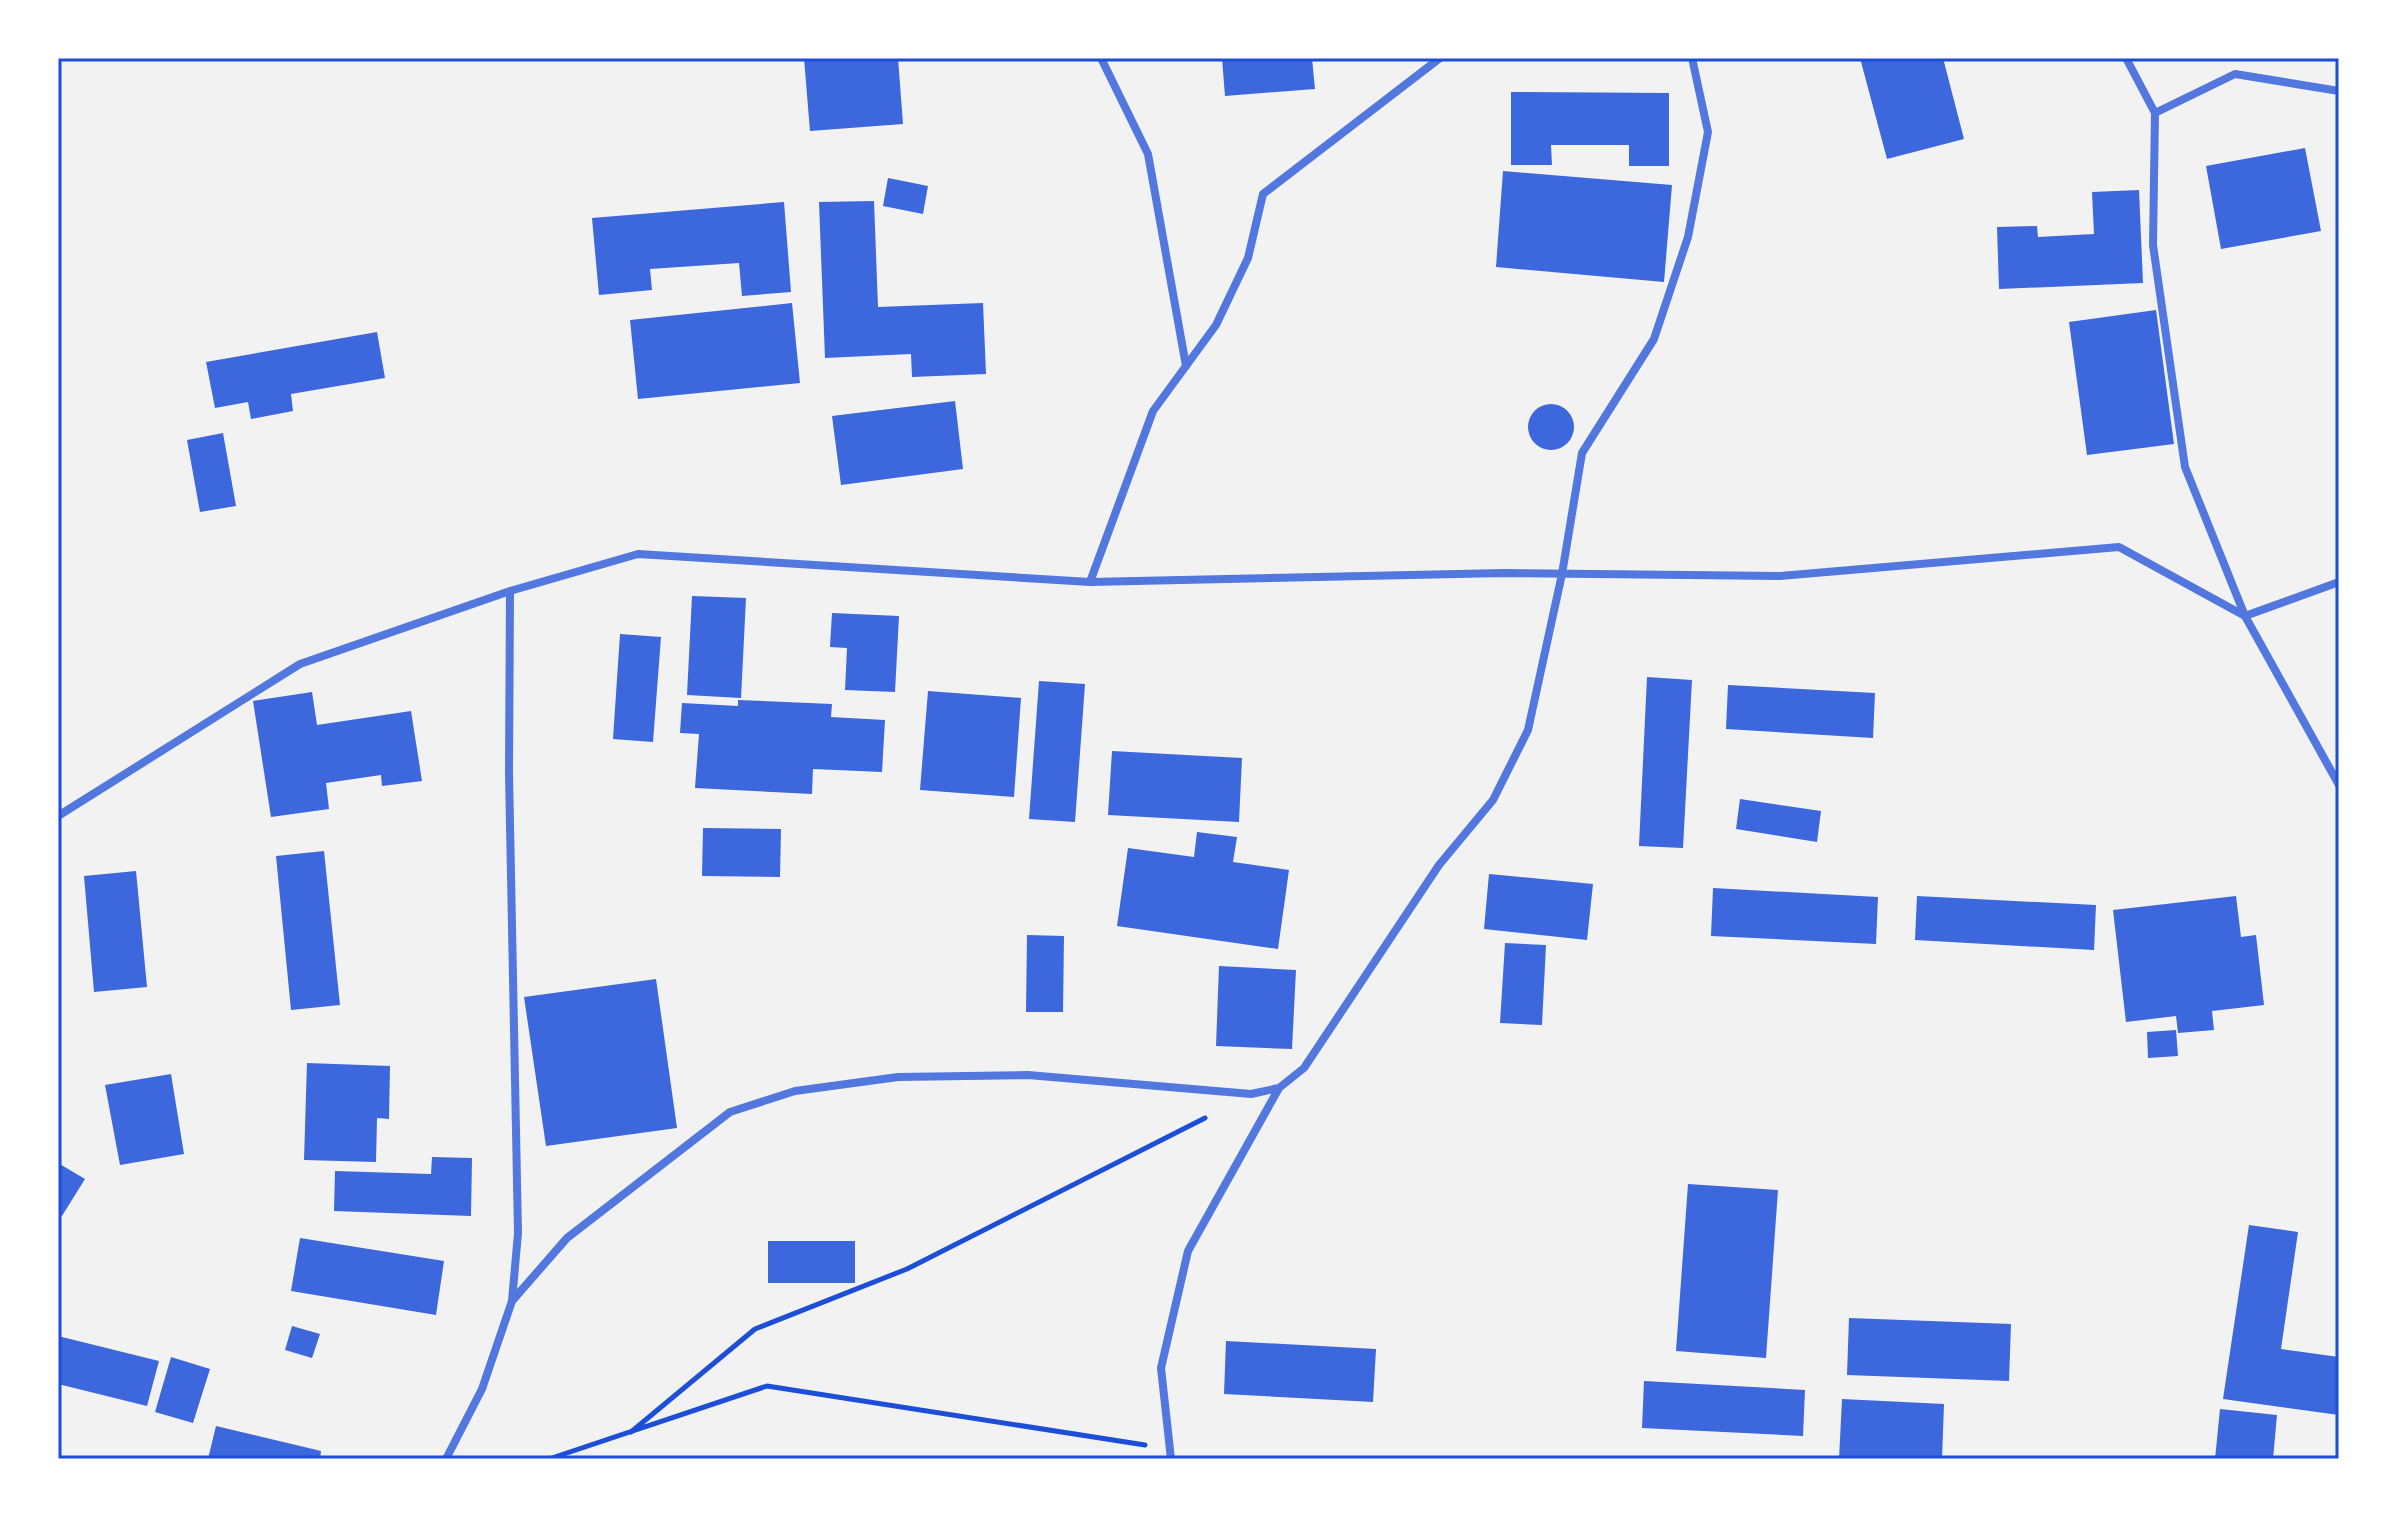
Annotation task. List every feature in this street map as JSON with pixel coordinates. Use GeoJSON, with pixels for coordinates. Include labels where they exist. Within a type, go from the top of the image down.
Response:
{"type":"FeatureCollection","features":[{"type":"Feature","properties":{"kind":"street"},"geometry":{"type":"LineString","coordinates":[[1101,58],[1148,154],[1186,366]]}},
{"type":"Feature","properties":{"kind":"street"},"geometry":{"type":"LineString","coordinates":[[1090,582],[1153,411],[1216,325],[1248,258],[1263,194],[1440,58]]}},
{"type":"Feature","properties":{"kind":"street"},"geometry":{"type":"LineString","coordinates":[[1171,1459],[1161,1368],[1188,1251],[1279,1088],[1304,1068],[1439,865],[1493,800],[1528,730],[1562,574],[1582,453],[1654,339],[1688,237],[1708,132],[1692,58]]}},
{"type":"Feature","properties":{"kind":"street"},"geometry":{"type":"LineString","coordinates":[[2126,58],[2155,113],[2153,245],[2185,467],[2245,616],[2339,785]]}},
{"type":"Feature","properties":{"kind":"street"},"geometry":{"type":"LineString","coordinates":[[2155,113],[2235,74],[2339,91]]}},
{"type":"Feature","properties":{"kind":"street"},"geometry":{"type":"LineString","coordinates":[[58,816],[300,664],[510,591],[638,554],[1090,582],[1562,574],[1780,576],[2119,547],[2245,616],[2339,582]]}},
{"type":"Feature","properties":{"kind":"street"},"geometry":{"type":"LineString","coordinates":[[446,1459],[482,1389],[512,1301],[518,1233],[509,773],[510,591]]}},
{"type":"Feature","properties":{"kind":"street"},"geometry":{"type":"LineString","coordinates":[[512,1301],[567,1238],[730,1112],[795,1091],[898,1077],[1028,1075],[1251,1094],[1279,1088]]}},
{"type":"Feature","properties":{"kind":"path"},"geometry":{"type":"LineString","coordinates":[[631,1432],[755,1329],[907,1269],[1251,1094]]}},
{"type":"Feature","properties":{"kind":"path"},"geometry":{"type":"LineString","coordinates":[[549,1459],[767,1386],[1170,1449]]}},
{"type":"Feature","properties":{"kind":"building"},"geometry":{"type":"Polygon","coordinates":[[[804,58],[898,58],[903,124],[810,131],[804,58]]]}},
{"type":"Feature","properties":{"kind":"building"},"geometry":{"type":"Polygon","coordinates":[[[1222,58],[1312,58],[1315,89],[1225,96],[1222,58]]]}},
{"type":"Feature","properties":{"kind":"building"},"geometry":{"type":"Polygon","coordinates":[[[1860,58],[1943,58],[1964,139],[1887,159],[1860,58]]]}},
{"type":"Feature","properties":{"kind":"building"},"geometry":{"type":"Polygon","coordinates":[[[1511,92],[1669,93],[1669,166],[1629,166],[1629,145],[1551,145],[1552,165],[1511,165],[1511,92]]]}},
{"type":"Feature","properties":{"kind":"building"},"geometry":{"type":"Polygon","coordinates":[[[2305,148],[2321,231],[2221,249],[2206,166],[2305,148]]]}},
{"type":"Feature","properties":{"kind":"building"},"geometry":{"type":"Polygon","coordinates":[[[1503,171],[1672,185],[1664,282],[1496,267],[1503,171]]]}},
{"type":"Feature","properties":{"kind":"building"},"geometry":{"type":"Polygon","coordinates":[[[888,178],[928,186],[923,214],[883,206],[888,178]]]}},
{"type":"Feature","properties":{"kind":"building"},"geometry":{"type":"Polygon","coordinates":[[[2139,190],[2143,283],[1999,289],[1997,227],[2037,226],[2038,237],[2094,234],[2092,192],[2139,190]]]}},
{"type":"Feature","properties":{"kind":"building"},"geometry":{"type":"Polygon","coordinates":[[[874,201],[878,307],[983,303],[986,374],[912,377],[911,354],[825,358],[819,202],[874,201]]]}},
{"type":"Feature","properties":{"kind":"building"},"geometry":{"type":"Polygon","coordinates":[[[784,202],[791,292],[742,296],[739,263],[650,269],[652,290],[599,295],[592,218],[784,202]]]}},
{"type":"Feature","properties":{"kind":"building"},"geometry":{"type":"Polygon","coordinates":[[[792,303],[800,383],[638,399],[630,320],[792,303]]]}},
{"type":"Feature","properties":{"kind":"building"},"geometry":{"type":"Polygon","coordinates":[[[2156,310],[2174,444],[2087,455],[2069,322],[2156,310]]]}},
{"type":"Feature","properties":{"kind":"building"},"geometry":{"type":"Polygon","coordinates":[[[377,332],[385,378],[291,394],[293,411],[251,419],[248,402],[215,408],[206,362],[377,332]]]}},
{"type":"Feature","properties":{"kind":"building"},"geometry":{"type":"Polygon","coordinates":[[[955,401],[963,469],[841,485],[832,416],[955,401]]]}},
{"type":"Feature","properties":{"kind":"building"},"geometry":{"type":"Polygon","coordinates":[[[1551,404],[1567,411],[1574,427],[1567,443],[1551,450],[1535,443],[1528,427],[1535,411],[1551,404]]]}},
{"type":"Feature","properties":{"kind":"building"},"geometry":{"type":"Polygon","coordinates":[[[223,433],[236,506],[200,512],[187,440],[223,433]]]}},
{"type":"Feature","properties":{"kind":"building"},"geometry":{"type":"Polygon","coordinates":[[[692,596],[746,598],[741,698],[687,695],[692,596]]]}},
{"type":"Feature","properties":{"kind":"building"},"geometry":{"type":"Polygon","coordinates":[[[832,613],[899,616],[895,692],[845,690],[847,648],[830,647],[832,613]]]}},
{"type":"Feature","properties":{"kind":"building"},"geometry":{"type":"Polygon","coordinates":[[[620,634],[661,637],[653,742],[613,739],[620,634]]]}},
{"type":"Feature","properties":{"kind":"building"},"geometry":{"type":"Polygon","coordinates":[[[1647,677],[1692,680],[1683,848],[1639,846],[1647,677]]]}},
{"type":"Feature","properties":{"kind":"building"},"geometry":{"type":"Polygon","coordinates":[[[1039,681],[1085,684],[1075,822],[1029,819],[1039,681]]]}},
{"type":"Feature","properties":{"kind":"building"},"geometry":{"type":"Polygon","coordinates":[[[1728,685],[1875,693],[1873,738],[1726,729],[1728,685]]]}},
{"type":"Feature","properties":{"kind":"building"},"geometry":{"type":"Polygon","coordinates":[[[928,691],[1021,698],[1014,797],[920,790],[928,691]]]}},
{"type":"Feature","properties":{"kind":"building"},"geometry":{"type":"Polygon","coordinates":[[[312,692],[317,725],[411,711],[422,781],[382,786],[381,775],[326,783],[329,809],[271,817],[253,701],[312,692]]]}},
{"type":"Feature","properties":{"kind":"building"},"geometry":{"type":"Polygon","coordinates":[[[738,700],[832,704],[831,717],[885,720],[882,772],[813,769],[812,794],[695,788],[699,734],[680,733],[682,703],[738,706],[738,700]]]}},
{"type":"Feature","properties":{"kind":"building"},"geometry":{"type":"Polygon","coordinates":[[[1112,751],[1242,758],[1239,822],[1108,815],[1112,751]]]}},
{"type":"Feature","properties":{"kind":"building"},"geometry":{"type":"Polygon","coordinates":[[[1740,799],[1821,811],[1817,842],[1736,829],[1740,799]]]}},
{"type":"Feature","properties":{"kind":"building"},"geometry":{"type":"Polygon","coordinates":[[[703,828],[781,829],[780,877],[702,876],[703,828]]]}},
{"type":"Feature","properties":{"kind":"building"},"geometry":{"type":"Polygon","coordinates":[[[1197,832],[1237,837],[1233,862],[1289,870],[1278,949],[1117,926],[1128,848],[1194,857],[1197,832]]]}},
{"type":"Feature","properties":{"kind":"building"},"geometry":{"type":"Polygon","coordinates":[[[324,851],[340,1005],[291,1010],[276,856],[324,851]]]}},
{"type":"Feature","properties":{"kind":"building"},"geometry":{"type":"Polygon","coordinates":[[[136,871],[147,987],[94,992],[84,876],[136,871]]]}},
{"type":"Feature","properties":{"kind":"building"},"geometry":{"type":"Polygon","coordinates":[[[1489,874],[1593,884],[1587,940],[1484,929],[1489,874]]]}},
{"type":"Feature","properties":{"kind":"building"},"geometry":{"type":"Polygon","coordinates":[[[1713,888],[1878,897],[1876,944],[1711,936],[1713,888]]]}},
{"type":"Feature","properties":{"kind":"building"},"geometry":{"type":"Polygon","coordinates":[[[1917,896],[2096,905],[2094,950],[1915,940],[1917,896]]]}},
{"type":"Feature","properties":{"kind":"building"},"geometry":{"type":"Polygon","coordinates":[[[2236,896],[2241,937],[2256,935],[2264,1005],[2212,1011],[2214,1030],[2178,1033],[2176,1016],[2126,1022],[2113,910],[2236,896]]]}},
{"type":"Feature","properties":{"kind":"building"},"geometry":{"type":"Polygon","coordinates":[[[1027,935],[1064,936],[1063,1012],[1026,1012],[1027,935]]]}},
{"type":"Feature","properties":{"kind":"building"},"geometry":{"type":"Polygon","coordinates":[[[1505,943],[1546,945],[1542,1025],[1500,1023],[1505,943]]]}},
{"type":"Feature","properties":{"kind":"building"},"geometry":{"type":"Polygon","coordinates":[[[1219,966],[1296,970],[1292,1049],[1216,1046],[1219,966]]]}},
{"type":"Feature","properties":{"kind":"building"},"geometry":{"type":"Polygon","coordinates":[[[656,979],[677,1128],[546,1146],[524,997],[656,979]]]}},
{"type":"Feature","properties":{"kind":"building"},"geometry":{"type":"Polygon","coordinates":[[[2176,1030],[2178,1056],[2148,1058],[2147,1032],[2176,1030]]]}},
{"type":"Feature","properties":{"kind":"building"},"geometry":{"type":"Polygon","coordinates":[[[307,1063],[390,1066],[389,1119],[377,1118],[376,1162],[304,1160],[307,1063]]]}},
{"type":"Feature","properties":{"kind":"building"},"geometry":{"type":"Polygon","coordinates":[[[171,1074],[184,1154],[120,1165],[105,1085],[171,1074]]]}},
{"type":"Feature","properties":{"kind":"building"},"geometry":{"type":"Polygon","coordinates":[[[432,1157],[472,1158],[471,1216],[334,1211],[335,1171],[431,1174],[432,1157]]]}},
{"type":"Feature","properties":{"kind":"building"},"geometry":{"type":"Polygon","coordinates":[[[58,1163],[85,1179],[62,1216],[58,1213],[58,1163]]]}},
{"type":"Feature","properties":{"kind":"building"},"geometry":{"type":"Polygon","coordinates":[[[1688,1184],[1778,1190],[1766,1358],[1676,1351],[1688,1184]]]}},
{"type":"Feature","properties":{"kind":"building"},"geometry":{"type":"Polygon","coordinates":[[[2249,1225],[2298,1232],[2281,1349],[2339,1357],[2339,1415],[2223,1399],[2249,1225]]]}},
{"type":"Feature","properties":{"kind":"building"},"geometry":{"type":"Polygon","coordinates":[[[300,1238],[444,1261],[436,1315],[291,1291],[300,1238]]]}},
{"type":"Feature","properties":{"kind":"building"},"geometry":{"type":"Polygon","coordinates":[[[768,1241],[855,1241],[855,1283],[768,1283],[768,1241]]]}},
{"type":"Feature","properties":{"kind":"building"},"geometry":{"type":"Polygon","coordinates":[[[1849,1318],[2011,1324],[2009,1381],[1847,1375],[1849,1318]]]}},
{"type":"Feature","properties":{"kind":"building"},"geometry":{"type":"Polygon","coordinates":[[[292,1326],[320,1334],[312,1358],[285,1350],[292,1326]]]}},
{"type":"Feature","properties":{"kind":"building"},"geometry":{"type":"Polygon","coordinates":[[[58,1336],[159,1361],[147,1406],[58,1384],[58,1336]]]}},
{"type":"Feature","properties":{"kind":"building"},"geometry":{"type":"Polygon","coordinates":[[[1226,1341],[1376,1349],[1373,1402],[1224,1394],[1226,1341]]]}},
{"type":"Feature","properties":{"kind":"building"},"geometry":{"type":"Polygon","coordinates":[[[171,1357],[210,1369],[193,1423],[155,1412],[171,1357]]]}},
{"type":"Feature","properties":{"kind":"building"},"geometry":{"type":"Polygon","coordinates":[[[1644,1381],[1805,1390],[1803,1436],[1642,1428],[1644,1381]]]}},
{"type":"Feature","properties":{"kind":"building"},"geometry":{"type":"Polygon","coordinates":[[[1842,1399],[1944,1404],[1942,1459],[1839,1459],[1842,1399]]]}},
{"type":"Feature","properties":{"kind":"building"},"geometry":{"type":"Polygon","coordinates":[[[2220,1409],[2277,1415],[2273,1459],[2215,1459],[2220,1409]]]}},
{"type":"Feature","properties":{"kind":"building"},"geometry":{"type":"Polygon","coordinates":[[[216,1426],[321,1451],[320,1459],[208,1459],[216,1426]]]}}]}
